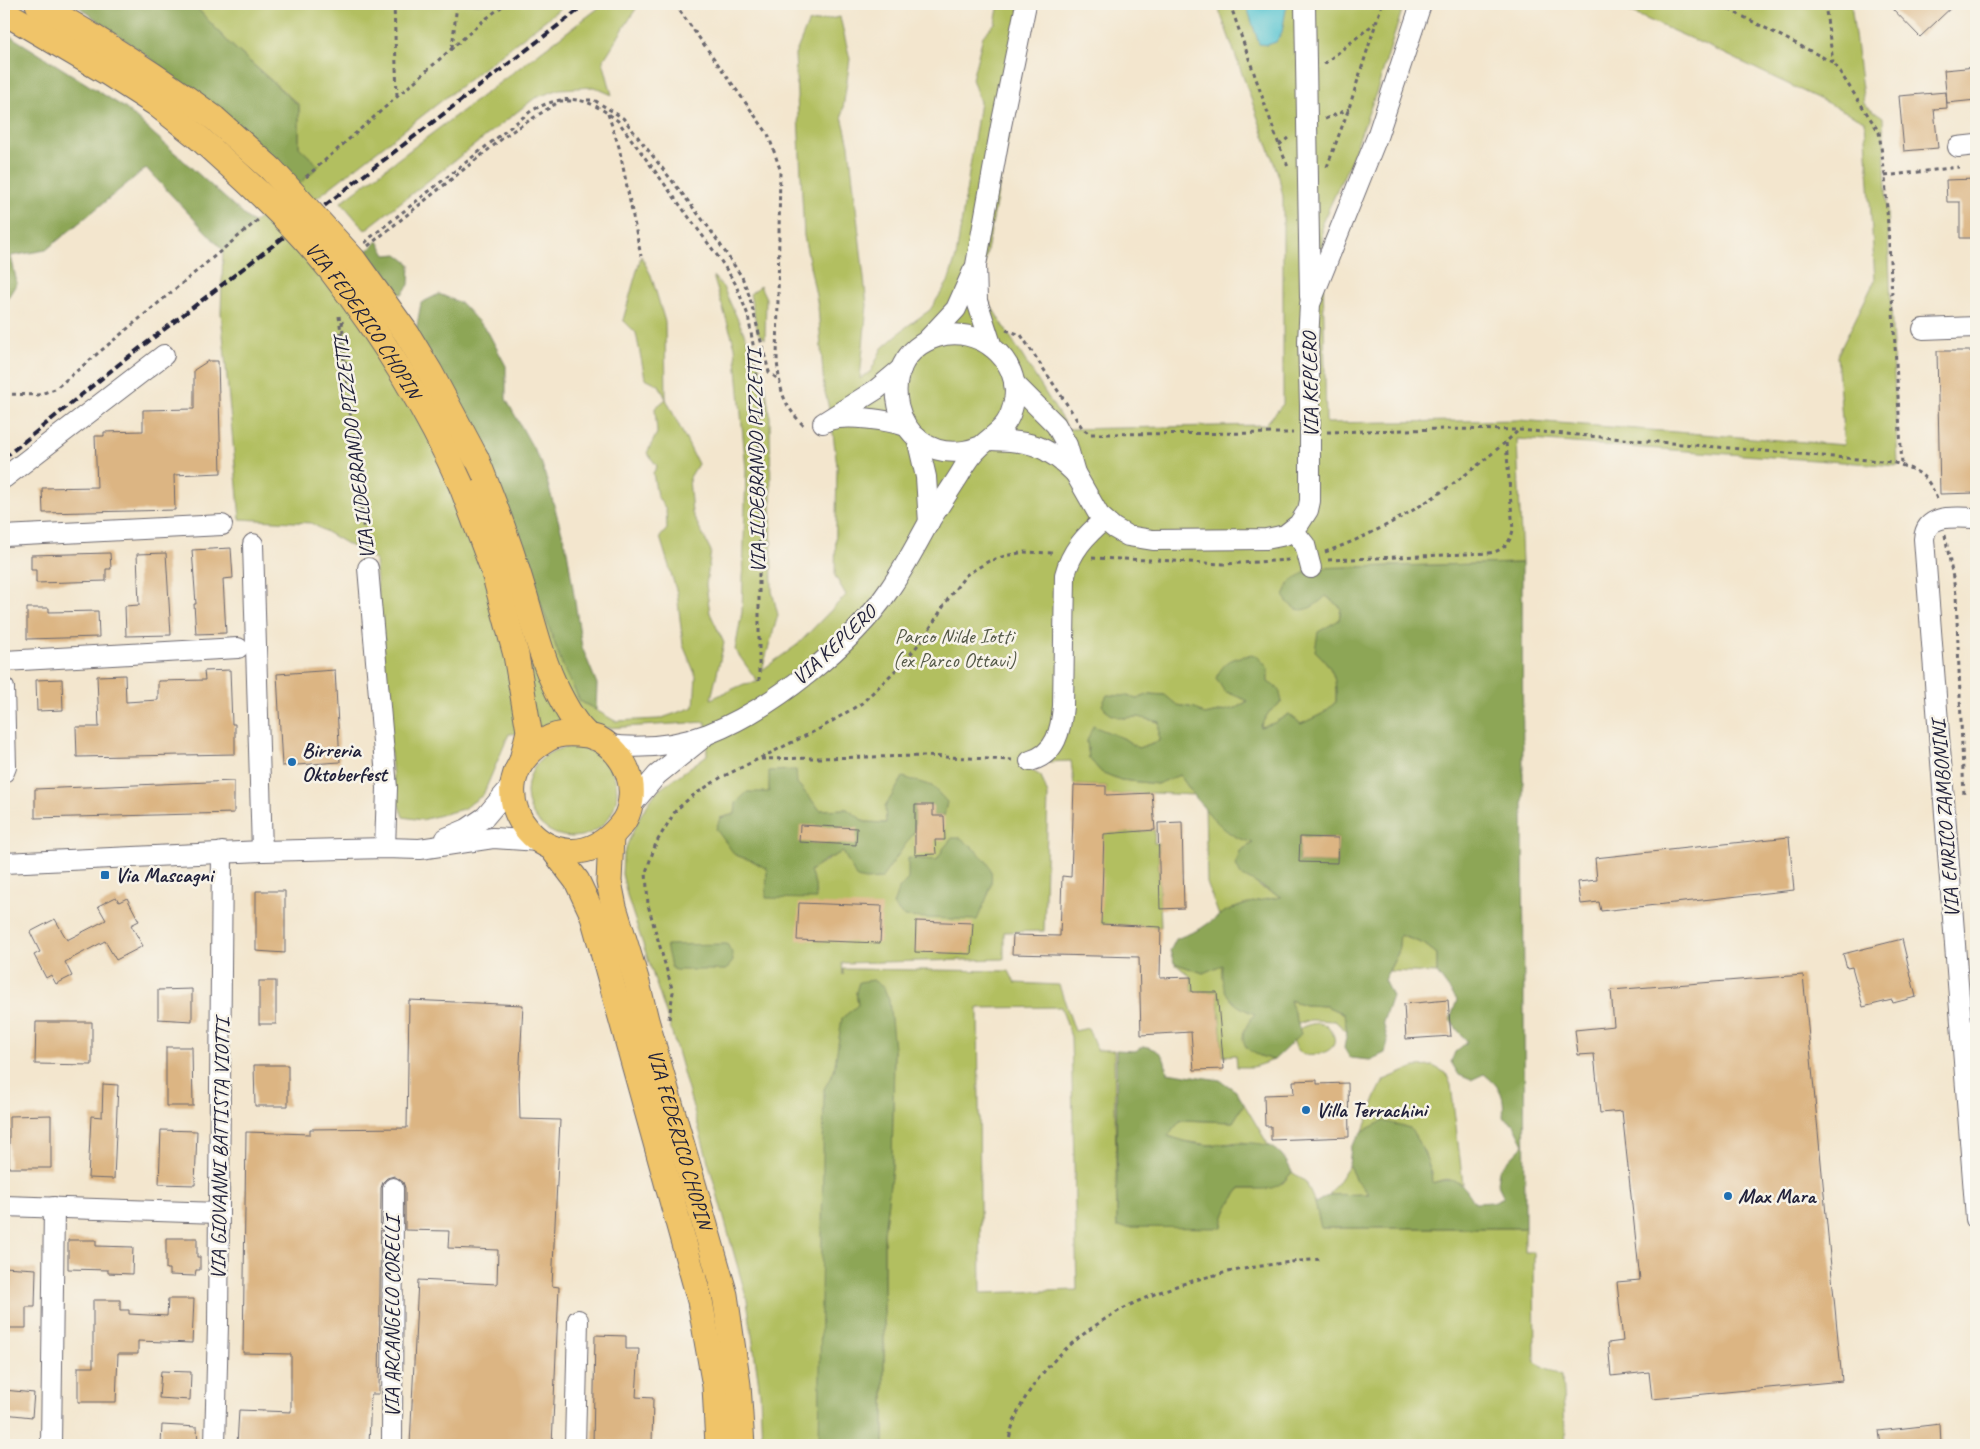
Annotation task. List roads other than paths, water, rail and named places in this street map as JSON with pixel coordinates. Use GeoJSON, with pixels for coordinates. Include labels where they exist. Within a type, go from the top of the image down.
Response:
{"type":"FeatureCollection","features":[{"type":"Feature","properties":{"kind":"main road","name":"VIA FEDERICO CHOPIN"},"geometry":{"type":"LineString","coordinates":[[38,4],[91,34],[154,74],[214,118],[271,169],[358,266],[412,342],[435,380],[476,458],[509,545],[552,680],[570,712],[586,735]]}},
{"type":"Feature","properties":{"kind":"main road","name":"VIA FEDERICO CHOPIN"},"geometry":{"type":"LineString","coordinates":[[4,12],[155,103],[198,137],[265,198],[335,276],[398,366],[432,424],[462,487],[493,569],[516,655],[529,731],[522,760],[513,784],[513,800],[518,816],[526,830],[545,845],[577,881],[592,913],[698,1292],[715,1386],[718,1445]]}},
{"type":"Feature","properties":{"kind":"main road","name":"VIA FEDERICO CHOPIN"},"geometry":{"type":"LineString","coordinates":[[522,760],[535,747],[550,737],[568,733],[586,735],[608,745],[620,758],[629,773],[632,791],[630,808],[622,824],[611,837],[598,846],[583,851],[567,851],[545,845]]}},
{"type":"Feature","properties":{"kind":"main road","name":"VIA FEDERICO CHOPIN"},"geometry":{"type":"LineString","coordinates":[[611,837],[609,882],[614,907],[724,1294],[738,1385],[742,1445]]}},
{"type":"Feature","properties":{"kind":"street"},"geometry":{"type":"LineString","coordinates":[[992,347],[977,301],[976,265],[1001,126],[1026,4]]}},
{"type":"Feature","properties":{"kind":"street"},"geometry":{"type":"LineString","coordinates":[[1305,4],[1310,304]]}},
{"type":"Feature","properties":{"kind":"street","name":"VIA KEPLERO"},"geometry":{"type":"LineString","coordinates":[[1293,530],[1304,518],[1308,510],[1299,436],[1310,304],[1377,137],[1421,4]]}},
{"type":"Feature","properties":{"kind":"street"},"geometry":{"type":"LineString","coordinates":[[924,343],[938,337],[959,334],[980,340],[992,347],[1010,369],[1014,383],[1014,399],[1010,415],[1002,429],[986,443],[965,451],[948,452],[932,447],[895,422],[848,417],[823,423],[877,389],[901,369],[911,354],[956,309],[976,265]]}},
{"type":"Feature","properties":{"kind":"street"},"geometry":{"type":"LineString","coordinates":[[1923,329],[1976,327]]}},
{"type":"Feature","properties":{"kind":"street"},"geometry":{"type":"LineString","coordinates":[[4,478],[164,355]]}},
{"type":"Feature","properties":{"kind":"street"},"geometry":{"type":"LineString","coordinates":[[901,369],[896,392],[900,416],[912,432],[926,477],[929,523]]}},
{"type":"Feature","properties":{"kind":"street"},"geometry":{"type":"LineString","coordinates":[[1014,383],[1056,425],[1068,445],[1075,473],[1088,498],[1104,520],[1114,528],[1128,536],[1153,540],[1266,539],[1285,535],[1293,530],[1305,545],[1311,562]]}},
{"type":"Feature","properties":{"kind":"street"},"geometry":{"type":"LineString","coordinates":[[986,443],[1036,445],[1056,456],[1075,473]]}},
{"type":"Feature","properties":{"kind":"street","name":"VIA KEPLERO"},"geometry":{"type":"LineString","coordinates":[[708,734],[743,717],[776,697],[801,679],[853,632],[889,591],[962,471],[986,443]]}},
{"type":"Feature","properties":{"kind":"street","name":"VIA ENRICO ZAMBONINI"},"geometry":{"type":"LineString","coordinates":[[1976,518],[1941,518],[1930,523],[1926,528],[1924,539],[1976,1219]]}},
{"type":"Feature","properties":{"kind":"street"},"geometry":{"type":"LineString","coordinates":[[1030,761],[1039,759],[1051,750],[1060,726],[1063,706],[1066,575],[1072,555],[1085,538],[1104,520]]}},
{"type":"Feature","properties":{"kind":"street"},"geometry":{"type":"LineString","coordinates":[[4,536],[222,526]]}},
{"type":"Feature","properties":{"kind":"street"},"geometry":{"type":"LineString","coordinates":[[253,544],[262,851]]}},
{"type":"Feature","properties":{"kind":"street","name":"VIA ILDEBRANDO PIZZETTI"},"geometry":{"type":"LineString","coordinates":[[369,569],[387,788],[385,848]]}},
{"type":"Feature","properties":{"kind":"street"},"geometry":{"type":"LineString","coordinates":[[4,661],[238,648]]}},
{"type":"Feature","properties":{"kind":"street"},"geometry":{"type":"LineString","coordinates":[[4,688],[6,767],[4,772]]}},
{"type":"Feature","properties":{"kind":"street"},"geometry":{"type":"LineString","coordinates":[[608,745],[647,747],[708,734]]}},
{"type":"Feature","properties":{"kind":"street"},"geometry":{"type":"LineString","coordinates":[[630,808],[657,774],[708,734]]}},
{"type":"Feature","properties":{"kind":"street"},"geometry":{"type":"LineString","coordinates":[[420,849],[467,829],[485,817],[513,784]]}},
{"type":"Feature","properties":{"kind":"street"},"geometry":{"type":"LineString","coordinates":[[4,863],[222,852],[385,848],[420,849],[493,838],[545,845]]}},
{"type":"Feature","properties":{"kind":"street","name":"VIA GIOVANNI BATTISTA VIOTTI"},"geometry":{"type":"LineString","coordinates":[[215,1445],[222,852]]}},
{"type":"Feature","properties":{"kind":"street","name":"VIA ARCANGELO CORELLI"},"geometry":{"type":"LineString","coordinates":[[392,1445],[393,1188]]}},
{"type":"Feature","properties":{"kind":"street"},"geometry":{"type":"LineString","coordinates":[[4,1206],[219,1213]]}},
{"type":"Feature","properties":{"kind":"street"},"geometry":{"type":"LineString","coordinates":[[51,1445],[54,1207]]}},
{"type":"Feature","properties":{"kind":"street"},"geometry":{"type":"LineString","coordinates":[[575,1445],[578,1320]]}},
{"type":"Feature","properties":{"kind":"water"},"geometry":{"type":"Polygon","coordinates":[[[1246,4],[1287,4],[1282,32],[1276,42],[1267,45],[1259,44],[1246,4]]]}},
{"type":"Feature","properties":{"kind":"railway"},"geometry":{"type":"LineString","coordinates":[[4,458],[118,365],[586,4]]}},
{"type":"Feature","properties":{"kind":"place","name":"Birreria Oktoberfest"},"geometry":{"type":"Point","coordinates":[292,762]}},
{"type":"Feature","properties":{"kind":"place","name":"Via Mascagni"},"geometry":{"type":"Point","coordinates":[105,875]}},
{"type":"Feature","properties":{"kind":"place","name":"Villa Terrachini"},"geometry":{"type":"Point","coordinates":[1306,1110]}},
{"type":"Feature","properties":{"kind":"place","name":"Max Mara"},"geometry":{"type":"Point","coordinates":[1728,1196]}},
{"type":"Feature","properties":{"kind":"park label","name":"Parco Nilde Iotti (ex Parco Ottavi)"},"geometry":{"type":"Point","coordinates":[954,648]}}]}
